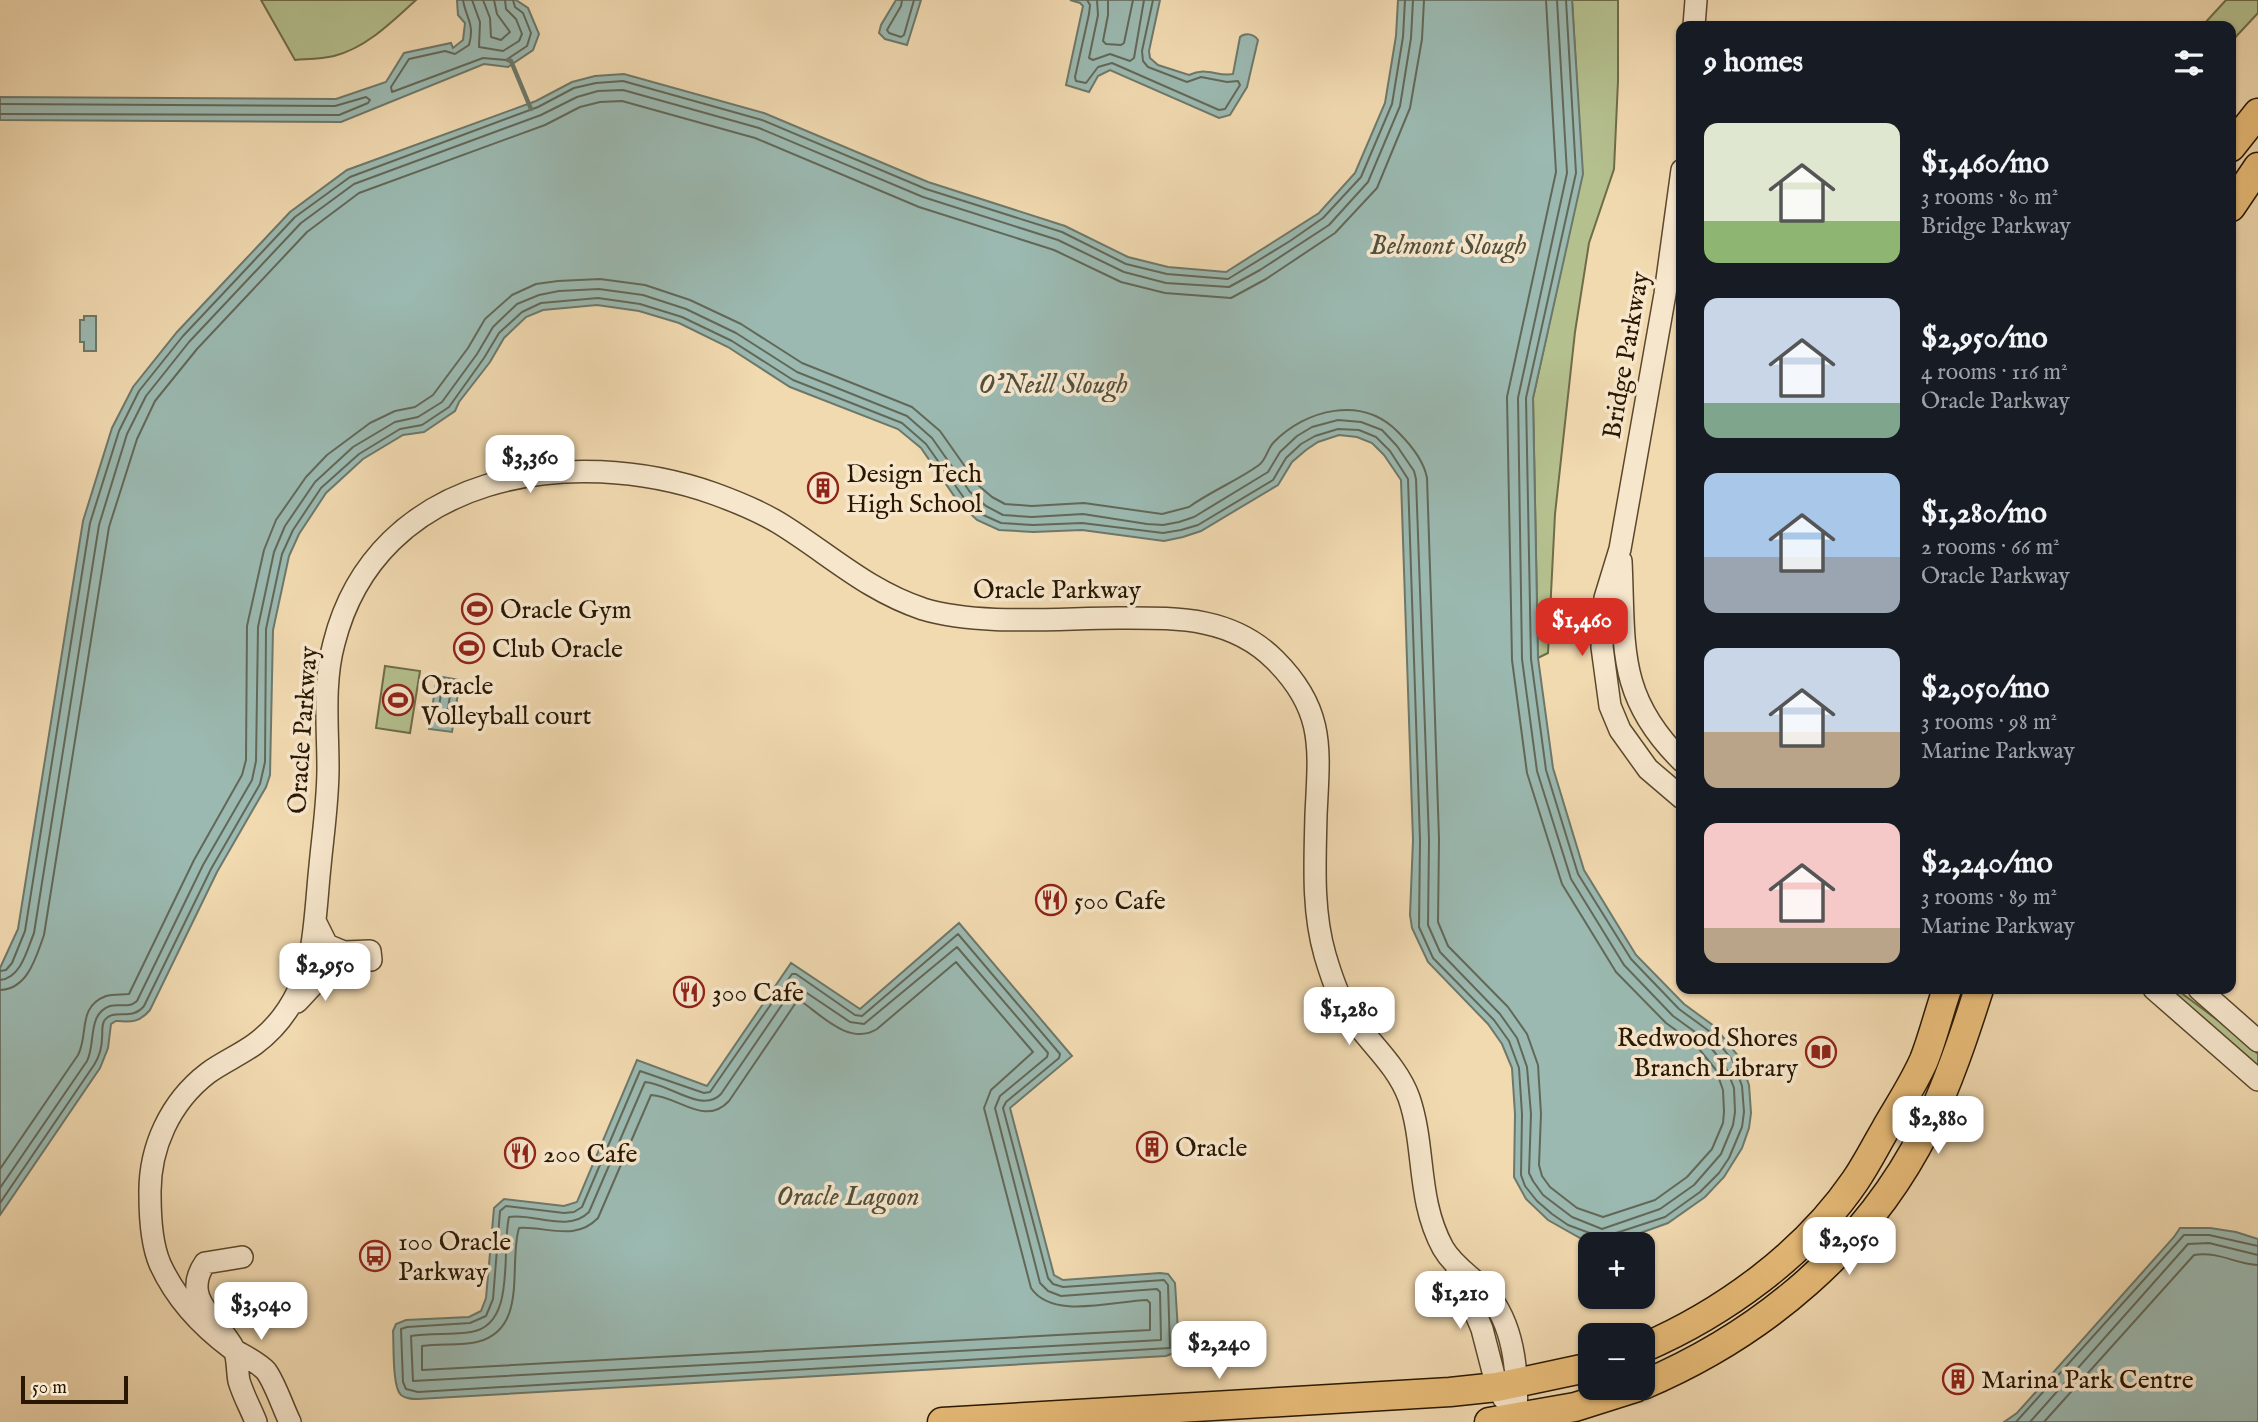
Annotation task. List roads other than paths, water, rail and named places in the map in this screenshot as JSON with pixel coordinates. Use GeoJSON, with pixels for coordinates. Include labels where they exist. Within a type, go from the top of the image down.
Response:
{"type":"FeatureCollection","features":[{"type":"Feature","properties":{"kind":"main road"},"geometry":{"type":"LineString","coordinates":[[2236,141],[2258,113]]}},
{"type":"Feature","properties":{"kind":"main road"},"geometry":{"type":"LineString","coordinates":[[2236,200],[2258,167]]}},
{"type":"Feature","properties":{"kind":"main road"},"geometry":{"type":"LineString","coordinates":[[1655,1342],[1700,1319],[1740,1293],[1783,1259],[1838,1202],[1869,1159],[1914,1081],[1945,994]]}},
{"type":"Feature","properties":{"kind":"main road"},"geometry":{"type":"LineString","coordinates":[[1655,1379],[1717,1348],[1760,1321],[1805,1285],[1858,1231],[1881,1203],[1926,1129],[1950,1072],[1977,994]]}},
{"type":"Feature","properties":{"kind":"main road"},"geometry":{"type":"LineString","coordinates":[[942,1422],[1450,1392],[1507,1385],[1578,1370]]}},
{"type":"Feature","properties":{"kind":"main road"},"geometry":{"type":"LineString","coordinates":[[1503,1420],[1575,1407],[1597,1400]]}},
{"type":"Feature","properties":{"kind":"street"},"geometry":{"type":"LineString","coordinates":[[1694,21],[1696,0]]}},
{"type":"Feature","properties":{"kind":"street","name":"Bridge Parkway"},"geometry":{"type":"LineString","coordinates":[[1676,214],[1665,294],[1620,549],[1605,598],[1602,626],[1602,648],[1611,706],[1620,730],[1648,769],[1676,793]]}},
{"type":"Feature","properties":{"kind":"street","name":"Oracle Parkway"},"geometry":{"type":"LineString","coordinates":[[290,1422],[265,1369],[208,1330],[186,1307],[155,1254],[149,1186],[152,1159],[173,1110],[190,1088],[211,1071],[256,1043],[283,1017],[300,987],[308,964],[315,921],[328,779],[328,682],[338,630],[363,576],[396,537],[448,500],[491,483],[544,472],[647,477],[693,487],[747,507],[777,522],[874,588],[923,609],[966,618],[1192,619],[1212,624],[1247,639],[1277,662],[1299,687],[1314,724],[1320,765],[1316,807],[1315,897],[1324,951],[1344,1005],[1395,1069],[1408,1097],[1417,1132],[1424,1194],[1444,1249],[1455,1265],[1489,1295],[1504,1321],[1513,1354],[1503,1420]]}},
{"type":"Feature","properties":{"kind":"street","name":"Bridge Parkway"},"geometry":{"type":"LineString","coordinates":[[1620,549],[1625,661],[1633,690],[1648,722],[1676,754]]}},
{"type":"Feature","properties":{"kind":"street"},"geometry":{"type":"LineString","coordinates":[[283,1017],[327,971],[340,963],[370,960],[370,951],[344,952],[327,945],[315,921]]}},
{"type":"Feature","properties":{"kind":"street"},"geometry":{"type":"LineString","coordinates":[[2160,994],[2258,1080]]}},
{"type":"Feature","properties":{"kind":"street"},"geometry":{"type":"LineString","coordinates":[[2205,994],[2258,1041]]}},
{"type":"Feature","properties":{"kind":"street"},"geometry":{"type":"LineString","coordinates":[[242,1257],[205,1263],[200,1271],[198,1294],[203,1309],[234,1350],[240,1383],[256,1422]]}},
{"type":"Feature","properties":{"kind":"water"},"geometry":{"type":"Polygon","coordinates":[[[457,0],[516,0],[528,8],[539,34],[533,50],[508,67],[484,64],[341,122],[0,120],[0,97],[336,99],[386,82],[404,53],[451,43],[453,48],[463,40],[465,23],[458,15],[457,0]]]}},
{"type":"Feature","properties":{"kind":"water"},"geometry":{"type":"Polygon","coordinates":[[[896,0],[921,0],[907,45],[885,39],[879,33],[896,0]]]}},
{"type":"Feature","properties":{"kind":"water"},"geometry":{"type":"Polygon","coordinates":[[[1070,0],[1160,0],[1149,51],[1150,58],[1158,65],[1189,75],[1201,71],[1233,74],[1240,37],[1252,35],[1258,40],[1247,87],[1230,115],[1219,118],[1110,70],[1098,76],[1089,92],[1066,85],[1083,6],[1070,0]]]}},
{"type":"Feature","properties":{"kind":"water","name":"O'Neill Slough"},"geometry":{"type":"Polygon","coordinates":[[[1398,0],[1572,0],[1583,174],[1533,398],[1538,658],[1553,768],[1584,870],[1636,955],[1684,1004],[1714,1026],[1739,1057],[1749,1085],[1751,1113],[1742,1148],[1724,1177],[1705,1197],[1668,1223],[1643,1232],[1578,1232],[1578,1237],[1548,1220],[1526,1199],[1514,1177],[1515,1114],[1512,1068],[1502,1044],[1488,1024],[1428,962],[1412,928],[1410,915],[1413,840],[1401,480],[1372,443],[1357,437],[1339,435],[1318,442],[1292,462],[1278,485],[1201,531],[1183,537],[1164,541],[1082,530],[999,530],[977,520],[959,503],[921,448],[898,429],[790,387],[728,347],[679,323],[639,311],[597,305],[543,310],[526,317],[504,338],[455,411],[424,432],[403,435],[363,459],[326,493],[299,534],[289,556],[273,630],[270,775],[266,787],[217,872],[150,1010],[138,1019],[111,1024],[108,1048],[100,1068],[0,1215],[0,968],[18,929],[83,521],[112,428],[133,387],[177,332],[290,212],[347,170],[536,101],[572,82],[595,76],[624,74],[764,113],[928,182],[1065,226],[1128,257],[1168,267],[1226,272],[1319,213],[1355,173],[1385,103],[1396,36],[1398,0]]]}},
{"type":"Feature","properties":{"kind":"water"},"geometry":{"type":"Polygon","coordinates":[[[84,316],[96,316],[96,351],[84,351],[84,342],[80,342],[80,320],[84,320],[84,316]]]}},
{"type":"Feature","properties":{"kind":"water"},"geometry":{"type":"Polygon","coordinates":[[[437,676],[460,680],[452,732],[429,729],[437,676]]]}},
{"type":"Feature","properties":{"kind":"water","name":"Oracle Lagoon"},"geometry":{"type":"Polygon","coordinates":[[[959,923],[1072,1056],[1010,1108],[1054,1275],[1063,1280],[1168,1274],[1175,1283],[1179,1346],[1176,1352],[1166,1356],[418,1399],[401,1395],[396,1383],[394,1365],[393,1331],[396,1324],[406,1320],[469,1317],[481,1311],[486,1298],[494,1208],[504,1199],[564,1206],[577,1202],[637,1060],[707,1086],[791,963],[860,1009],[959,923]]]}},
{"type":"Feature","properties":{"kind":"water"},"geometry":{"type":"Polygon","coordinates":[[[2180,1228],[2210,1228],[2258,1239],[2258,1422],[2004,1422],[2017,1413],[2180,1228]]]}},
{"type":"Feature","properties":{"kind":"waterway"},"geometry":{"type":"LineString","coordinates":[[508,60],[511,61],[531,109]]}},
{"type":"Feature","properties":{"kind":"place","name":"Design Tech High School"},"geometry":{"type":"Point","coordinates":[823,488]}},
{"type":"Feature","properties":{"kind":"place","name":"Oracle Gym"},"geometry":{"type":"Point","coordinates":[477,609]}},
{"type":"Feature","properties":{"kind":"place","name":"Club Oracle"},"geometry":{"type":"Point","coordinates":[469,648]}},
{"type":"Feature","properties":{"kind":"place","name":"Oracle Volleyball court"},"geometry":{"type":"Point","coordinates":[398,700]}},
{"type":"Feature","properties":{"kind":"place","name":"500 Cafe"},"geometry":{"type":"Point","coordinates":[1051,900]}},
{"type":"Feature","properties":{"kind":"place","name":"300 Cafe"},"geometry":{"type":"Point","coordinates":[689,992]}},
{"type":"Feature","properties":{"kind":"place","name":"Redwood Shores Branch Library"},"geometry":{"type":"Point","coordinates":[1821,1052]}},
{"type":"Feature","properties":{"kind":"place","name":"Oracle"},"geometry":{"type":"Point","coordinates":[1152,1147]}},
{"type":"Feature","properties":{"kind":"place","name":"200 Cafe"},"geometry":{"type":"Point","coordinates":[520,1153]}},
{"type":"Feature","properties":{"kind":"place","name":"100 Oracle Parkway"},"geometry":{"type":"Point","coordinates":[375,1256]}},
{"type":"Feature","properties":{"kind":"place","name":"Marina Park Centre"},"geometry":{"type":"Point","coordinates":[1958,1379]}},
{"type":"Feature","properties":{"kind":"water label","name":"Belmont Slough"},"geometry":{"type":"Point","coordinates":[1448,244]}}]}
